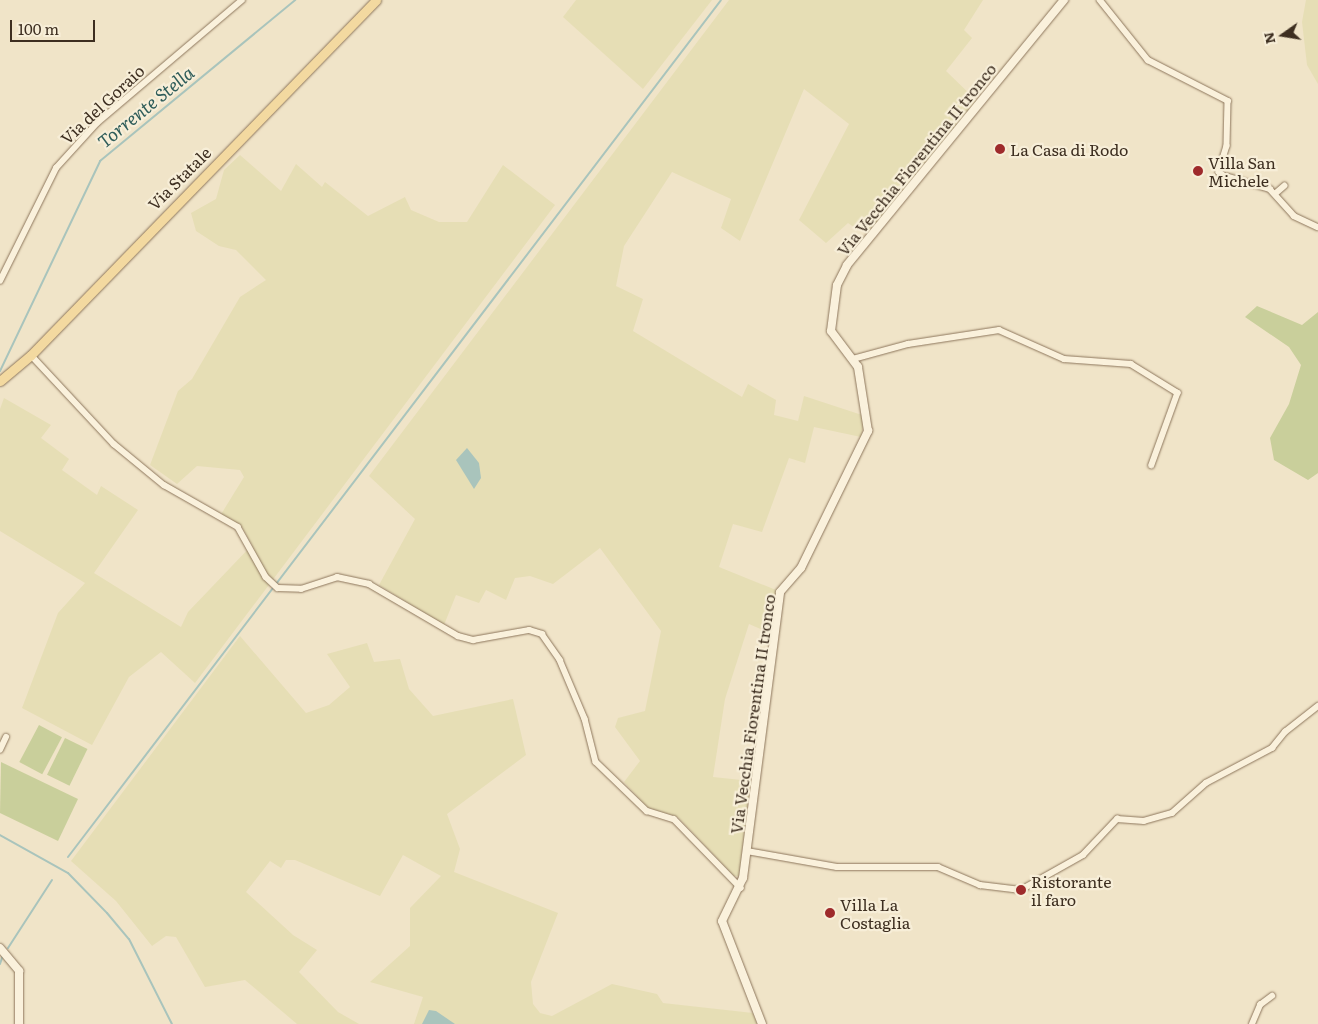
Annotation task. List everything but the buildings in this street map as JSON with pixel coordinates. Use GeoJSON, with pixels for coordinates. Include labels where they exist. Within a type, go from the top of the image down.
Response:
{"type":"FeatureCollection","features":[{"type":"Feature","properties":{"kind":"main road","name":"Via Statale"},"geometry":{"type":"LineString","coordinates":[[3,379],[31,355],[376,0]]}},
{"type":"Feature","properties":{"kind":"street","name":"Via del Goraio"},"geometry":{"type":"LineString","coordinates":[[0,281],[56,168],[98,123],[242,0]]}},
{"type":"Feature","properties":{"kind":"street","name":"Via Vecchia Fiorentina II tronco"},"geometry":{"type":"LineString","coordinates":[[762,1024],[722,921],[741,888],[780,592],[801,568],[868,432],[861,379],[853,359],[837,344],[830,320],[841,274],[1064,0]]}},
{"type":"Feature","properties":{"kind":"street"},"geometry":{"type":"LineString","coordinates":[[1100,0],[1148,60],[1228,101],[1227,146],[1219,172],[1224,176],[1259,183],[1276,193],[1294,216],[1318,227]]}},
{"type":"Feature","properties":{"kind":"street"},"geometry":{"type":"LineString","coordinates":[[1276,193],[1284,186]]}},
{"type":"Feature","properties":{"kind":"street"},"geometry":{"type":"LineString","coordinates":[[853,359],[908,344],[999,330],[1064,359],[1131,364],[1178,393],[1152,465]]}},
{"type":"Feature","properties":{"kind":"street"},"geometry":{"type":"LineString","coordinates":[[31,355],[114,444],[164,485],[238,527],[272,583],[278,588],[301,589],[337,577],[369,584],[458,636],[472,640],[529,630],[542,634],[560,660],[585,719],[596,762],[647,811],[674,819],[741,888]]}},
{"type":"Feature","properties":{"kind":"street"},"geometry":{"type":"LineString","coordinates":[[747,851],[837,867],[938,867],[980,885],[1021,890],[1083,855],[1117,819],[1144,821],[1172,813],[1206,783],[1272,748],[1284,732],[1318,706]]}},
{"type":"Feature","properties":{"kind":"street"},"geometry":{"type":"LineString","coordinates":[[0,750],[6,737]]}},
{"type":"Feature","properties":{"kind":"street"},"geometry":{"type":"LineString","coordinates":[[0,948],[19,971],[20,1024]]}},
{"type":"Feature","properties":{"kind":"street"},"geometry":{"type":"LineString","coordinates":[[1252,1024],[1260,1005],[1272,996]]}},
{"type":"Feature","properties":{"kind":"shaded area"},"geometry":{"type":"Polygon","coordinates":[[[576,0],[712,0],[643,89],[563,17],[576,0]]]}},
{"type":"Feature","properties":{"kind":"shaded area"},"geometry":{"type":"Polygon","coordinates":[[[729,0],[983,0],[964,30],[972,38],[946,71],[977,101],[898,202],[872,228],[858,230],[848,223],[826,243],[799,220],[849,124],[804,89],[740,241],[721,228],[731,199],[672,172],[624,246],[616,286],[643,299],[633,331],[742,397],[748,384],[776,400],[774,415],[798,421],[804,396],[865,416],[861,437],[814,427],[805,463],[789,458],[762,532],[733,524],[719,567],[776,590],[770,633],[749,624],[725,699],[713,777],[751,781],[739,876],[734,876],[678,817],[648,808],[624,782],[640,761],[615,727],[618,718],[645,711],[661,631],[600,548],[553,584],[530,576],[515,578],[506,600],[486,590],[479,603],[456,595],[444,625],[379,585],[415,519],[369,476],[729,0]]]}},
{"type":"Feature","properties":{"kind":"shaded area"},"geometry":{"type":"Polygon","coordinates":[[[1306,0],[1318,0],[1318,84],[1307,65],[1302,22],[1306,0]]]}},
{"type":"Feature","properties":{"kind":"shaded area"},"geometry":{"type":"Polygon","coordinates":[[[240,155],[281,191],[296,164],[322,187],[325,182],[368,216],[405,197],[411,210],[439,222],[467,222],[503,165],[555,205],[195,683],[161,652],[129,677],[92,745],[22,708],[58,613],[85,583],[0,531],[0,409],[4,398],[51,425],[41,438],[69,459],[62,470],[97,495],[101,486],[138,510],[94,573],[181,627],[188,612],[252,545],[242,527],[220,516],[244,477],[240,470],[197,466],[177,484],[150,465],[178,391],[192,379],[240,297],[266,280],[236,250],[219,246],[196,231],[191,213],[216,199],[224,170],[240,155]]]}},
{"type":"Feature","properties":{"kind":"shaded area"},"geometry":{"type":"Polygon","coordinates":[[[240,636],[306,713],[329,705],[350,687],[327,654],[367,643],[374,662],[400,659],[409,689],[433,716],[513,699],[526,755],[447,814],[460,849],[454,872],[558,913],[531,982],[533,1004],[540,1013],[552,1016],[612,984],[657,994],[663,1003],[753,1013],[757,1024],[414,1024],[423,997],[370,982],[410,946],[410,908],[441,876],[403,855],[380,896],[295,860],[286,860],[281,868],[270,861],[246,892],[293,935],[317,950],[299,972],[338,1012],[359,1024],[297,1024],[245,980],[205,987],[176,937],[166,936],[152,946],[116,901],[71,861],[240,636]]]}},
{"type":"Feature","properties":{"kind":"green space"},"geometry":{"type":"Polygon","coordinates":[[[1257,306],[1302,325],[1318,312],[1318,473],[1308,480],[1274,460],[1270,438],[1289,404],[1301,365],[1289,347],[1245,317],[1257,306]]]}},
{"type":"Feature","properties":{"kind":"green space"},"geometry":{"type":"Polygon","coordinates":[[[39,725],[62,737],[42,774],[19,762],[39,725]]]}},
{"type":"Feature","properties":{"kind":"green space"},"geometry":{"type":"Polygon","coordinates":[[[65,738],[87,749],[69,786],[47,775],[65,738]]]}},
{"type":"Feature","properties":{"kind":"green space"},"geometry":{"type":"Polygon","coordinates":[[[1,762],[78,799],[58,841],[0,813],[1,762]]]}},
{"type":"Feature","properties":{"kind":"water"},"geometry":{"type":"Polygon","coordinates":[[[467,448],[479,463],[481,478],[474,489],[456,460],[467,448]]]}},
{"type":"Feature","properties":{"kind":"water"},"geometry":{"type":"Polygon","coordinates":[[[429,1010],[436,1011],[455,1024],[422,1024],[429,1010]]]}},
{"type":"Feature","properties":{"kind":"waterway","name":"Torrente Stella"},"geometry":{"type":"LineString","coordinates":[[0,371],[100,161],[295,0]]}},
{"type":"Feature","properties":{"kind":"waterway"},"geometry":{"type":"LineString","coordinates":[[68,857],[721,0]]}},
{"type":"Feature","properties":{"kind":"waterway"},"geometry":{"type":"LineString","coordinates":[[0,835],[68,873],[107,913],[129,939],[172,1024]]}},
{"type":"Feature","properties":{"kind":"waterway"},"geometry":{"type":"LineString","coordinates":[[8,948],[52,880]]}},
{"type":"Feature","properties":{"kind":"waterway"},"geometry":{"type":"LineString","coordinates":[[0,964],[3,955]]}},
{"type":"Feature","properties":{"kind":"place","name":"La Casa di Rodo"},"geometry":{"type":"Point","coordinates":[1000,149]}},
{"type":"Feature","properties":{"kind":"place","name":"Villa San Michele"},"geometry":{"type":"Point","coordinates":[1198,171]}},
{"type":"Feature","properties":{"kind":"place","name":"Ristorante il faro"},"geometry":{"type":"Point","coordinates":[1021,890]}},
{"type":"Feature","properties":{"kind":"place","name":"Villa La Costaglia"},"geometry":{"type":"Point","coordinates":[830,913]}}]}
